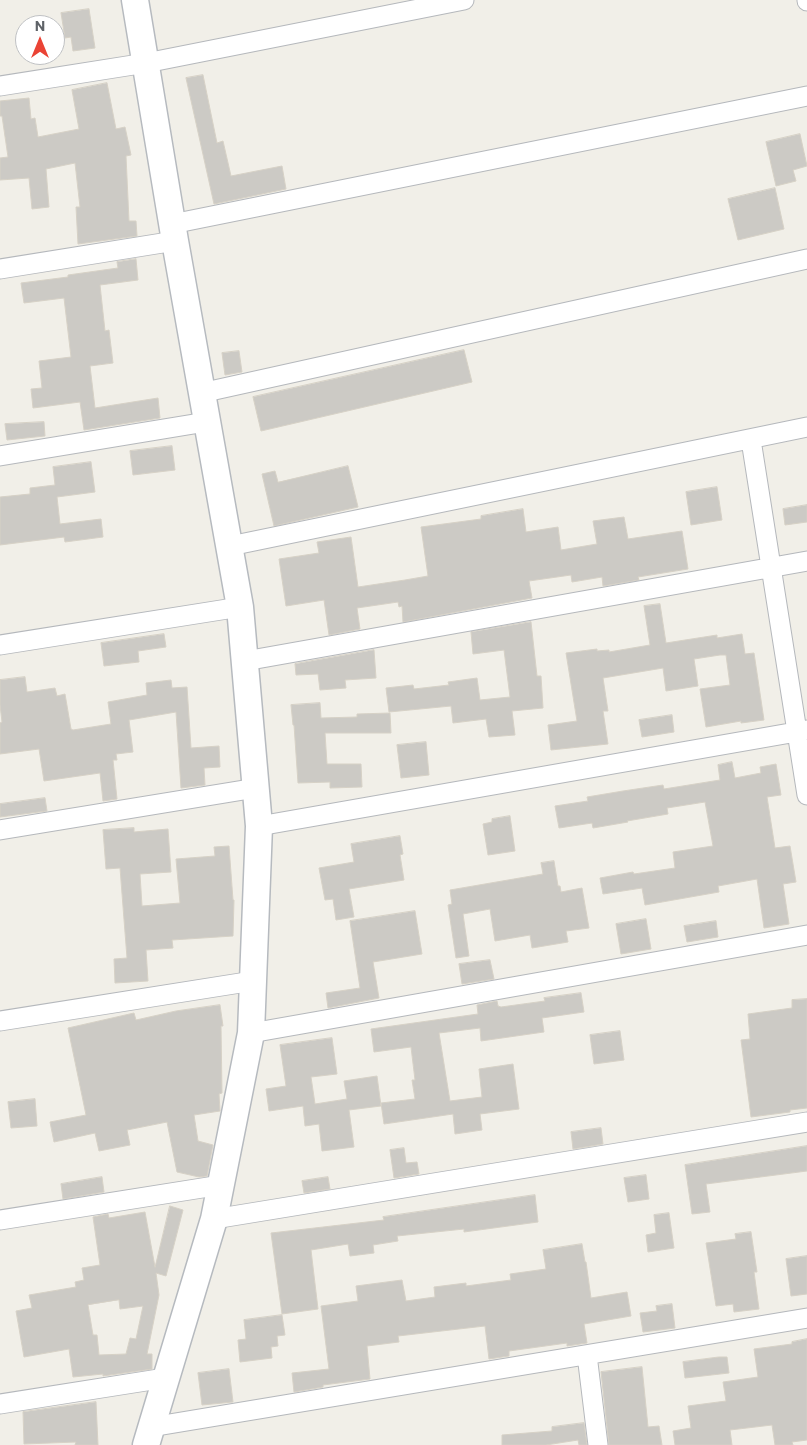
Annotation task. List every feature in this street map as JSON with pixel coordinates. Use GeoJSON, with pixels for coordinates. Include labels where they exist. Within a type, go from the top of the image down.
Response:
{"type":"FeatureCollection","features":[{"type":"Feature","properties":{"kind":"street"},"geometry":{"type":"LineString","coordinates":[[135,0],[173,233],[240,607],[259,826],[251,1033],[214,1220],[148,1436],[587,1355],[807,1318]]}},
{"type":"Feature","properties":{"kind":"street"},"geometry":{"type":"LineString","coordinates":[[0,86],[146,63],[464,0]]}},
{"type":"Feature","properties":{"kind":"street"},"geometry":{"type":"LineString","coordinates":[[0,269],[807,96]]}},
{"type":"Feature","properties":{"kind":"street"},"geometry":{"type":"LineString","coordinates":[[201,394],[807,259]]}},
{"type":"Feature","properties":{"kind":"street"},"geometry":{"type":"LineString","coordinates":[[0,456],[206,422]]}},
{"type":"Feature","properties":{"kind":"street"},"geometry":{"type":"LineString","coordinates":[[230,546],[807,427]]}},
{"type":"Feature","properties":{"kind":"street"},"geometry":{"type":"LineString","coordinates":[[751,440],[771,567],[802,731],[807,795]]}},
{"type":"Feature","properties":{"kind":"street"},"geometry":{"type":"LineString","coordinates":[[245,661],[807,561]]}},
{"type":"Feature","properties":{"kind":"street"},"geometry":{"type":"LineString","coordinates":[[0,645],[240,607]]}},
{"type":"Feature","properties":{"kind":"street"},"geometry":{"type":"LineString","coordinates":[[259,826],[802,731]]}},
{"type":"Feature","properties":{"kind":"street"},"geometry":{"type":"LineString","coordinates":[[0,830],[256,788]]}},
{"type":"Feature","properties":{"kind":"street"},"geometry":{"type":"LineString","coordinates":[[251,1033],[807,935]]}},
{"type":"Feature","properties":{"kind":"street"},"geometry":{"type":"LineString","coordinates":[[0,1021],[253,981]]}},
{"type":"Feature","properties":{"kind":"street"},"geometry":{"type":"LineString","coordinates":[[214,1220],[807,1122]]}},
{"type":"Feature","properties":{"kind":"street"},"geometry":{"type":"LineString","coordinates":[[0,1220],[221,1185]]}},
{"type":"Feature","properties":{"kind":"street"},"geometry":{"type":"LineString","coordinates":[[587,1355],[598,1445]]}},
{"type":"Feature","properties":{"kind":"street"},"geometry":{"type":"LineString","coordinates":[[0,1404],[166,1378]]}},
{"type":"Feature","properties":{"kind":"building"},"geometry":{"type":"Polygon","coordinates":[[[89,9],[95,48],[73,51],[71,37],[65,38],[65,15],[61,15],[61,13],[89,9]]]}},
{"type":"Feature","properties":{"kind":"building"},"geometry":{"type":"Polygon","coordinates":[[[203,75],[217,143],[223,141],[231,176],[282,166],[286,189],[214,204],[186,78],[203,75]]]}},
{"type":"Feature","properties":{"kind":"building"},"geometry":{"type":"Polygon","coordinates":[[[107,83],[116,129],[125,127],[131,155],[126,156],[129,221],[136,221],[137,236],[78,244],[76,207],[80,207],[75,163],[46,169],[49,207],[32,209],[29,178],[0,180],[0,158],[8,157],[2,116],[0,116],[0,101],[29,98],[31,119],[35,118],[38,137],[79,129],[72,90],[107,83]]]}},
{"type":"Feature","properties":{"kind":"building"},"geometry":{"type":"Polygon","coordinates":[[[800,134],[807,166],[793,170],[796,181],[776,186],[766,142],[800,134]]]}},
{"type":"Feature","properties":{"kind":"building"},"geometry":{"type":"Polygon","coordinates":[[[775,188],[784,229],[738,240],[728,199],[775,188]]]}},
{"type":"Feature","properties":{"kind":"building"},"geometry":{"type":"Polygon","coordinates":[[[136,259],[138,280],[100,285],[105,331],[109,330],[113,363],[90,366],[95,408],[158,398],[160,418],[84,430],[80,402],[33,408],[31,389],[42,388],[39,361],[71,357],[64,298],[24,303],[21,283],[118,268],[117,262],[136,259]]]}},
{"type":"Feature","properties":{"kind":"building"},"geometry":{"type":"Polygon","coordinates":[[[464,350],[472,382],[261,431],[253,397],[464,350]]]}},
{"type":"Feature","properties":{"kind":"building"},"geometry":{"type":"Polygon","coordinates":[[[239,351],[242,372],[225,375],[222,353],[239,351]]]}},
{"type":"Feature","properties":{"kind":"building"},"geometry":{"type":"Polygon","coordinates":[[[44,422],[45,436],[7,440],[5,424],[44,422]]]}},
{"type":"Feature","properties":{"kind":"building"},"geometry":{"type":"Polygon","coordinates":[[[172,446],[175,470],[133,475],[130,451],[172,446]]]}},
{"type":"Feature","properties":{"kind":"building"},"geometry":{"type":"Polygon","coordinates":[[[91,462],[95,492],[57,497],[60,524],[101,519],[103,537],[65,542],[64,537],[0,545],[0,497],[30,494],[30,488],[55,485],[53,467],[91,462]]]}},
{"type":"Feature","properties":{"kind":"building"},"geometry":{"type":"Polygon","coordinates":[[[348,466],[358,507],[274,526],[262,474],[275,471],[278,482],[348,466]]]}},
{"type":"Feature","properties":{"kind":"building"},"geometry":{"type":"Polygon","coordinates":[[[717,487],[722,520],[691,525],[686,492],[717,487]]]}},
{"type":"Feature","properties":{"kind":"building"},"geometry":{"type":"Polygon","coordinates":[[[807,505],[807,522],[785,525],[783,509],[807,505]]]}},
{"type":"Feature","properties":{"kind":"building"},"geometry":{"type":"Polygon","coordinates":[[[523,509],[526,532],[558,527],[561,550],[597,544],[593,521],[624,517],[628,539],[682,531],[688,569],[638,577],[639,580],[603,586],[602,577],[572,582],[571,575],[529,581],[532,598],[403,622],[402,606],[399,607],[398,602],[357,608],[360,629],[329,635],[324,600],[286,606],[279,559],[319,553],[317,542],[351,537],[358,587],[405,580],[428,576],[421,527],[481,519],[481,516],[523,509]]]}},
{"type":"Feature","properties":{"kind":"building"},"geometry":{"type":"Polygon","coordinates":[[[660,604],[666,643],[717,635],[717,638],[742,634],[745,654],[754,653],[764,720],[741,723],[741,721],[706,727],[700,689],[730,685],[726,655],[720,655],[694,659],[698,686],[666,691],[663,668],[603,678],[608,711],[603,711],[608,744],[551,750],[548,725],[577,721],[566,653],[597,649],[597,651],[609,650],[609,652],[650,645],[644,606],[660,604]]]}},
{"type":"Feature","properties":{"kind":"building"},"geometry":{"type":"Polygon","coordinates":[[[531,622],[537,676],[541,676],[543,708],[512,711],[515,735],[489,737],[486,719],[453,723],[451,706],[389,712],[386,688],[413,685],[414,689],[449,685],[448,682],[477,678],[480,700],[510,697],[504,650],[473,654],[471,632],[531,622]]]}},
{"type":"Feature","properties":{"kind":"building"},"geometry":{"type":"Polygon","coordinates":[[[164,634],[166,647],[138,651],[139,662],[104,666],[101,643],[164,634]]]}},
{"type":"Feature","properties":{"kind":"building"},"geometry":{"type":"Polygon","coordinates":[[[374,650],[376,678],[345,680],[346,688],[320,690],[318,674],[296,675],[295,664],[374,650]]]}},
{"type":"Feature","properties":{"kind":"building"},"geometry":{"type":"Polygon","coordinates":[[[25,677],[27,692],[55,688],[57,696],[65,694],[71,729],[73,730],[111,724],[108,702],[147,695],[146,683],[171,680],[172,688],[187,687],[191,748],[219,746],[220,767],[204,768],[205,785],[181,788],[176,712],[129,720],[133,752],[116,754],[117,760],[113,760],[117,799],[103,801],[100,773],[44,781],[39,749],[0,754],[0,723],[2,722],[0,680],[25,677]]]}},
{"type":"Feature","properties":{"kind":"building"},"geometry":{"type":"Polygon","coordinates":[[[320,703],[321,718],[357,717],[357,714],[390,713],[391,733],[325,733],[327,764],[361,764],[362,787],[330,788],[330,782],[298,783],[291,705],[320,703]]]}},
{"type":"Feature","properties":{"kind":"building"},"geometry":{"type":"Polygon","coordinates":[[[672,715],[674,732],[642,737],[639,720],[672,715]]]}},
{"type":"Feature","properties":{"kind":"building"},"geometry":{"type":"Polygon","coordinates":[[[426,742],[429,775],[401,778],[397,745],[426,742]]]}},
{"type":"Feature","properties":{"kind":"building"},"geometry":{"type":"Polygon","coordinates":[[[732,762],[735,778],[761,773],[760,767],[776,764],[781,795],[767,797],[775,848],[790,846],[796,882],[783,884],[789,924],[764,928],[757,879],[718,886],[719,892],[645,905],[642,888],[603,894],[600,878],[633,872],[634,874],[675,868],[673,852],[713,846],[705,802],[667,808],[668,814],[628,822],[593,828],[592,823],[559,828],[555,806],[588,801],[587,797],[623,791],[663,785],[664,789],[720,780],[718,765],[732,762]]]}},
{"type":"Feature","properties":{"kind":"building"},"geometry":{"type":"Polygon","coordinates":[[[45,798],[47,811],[0,817],[0,804],[45,798]]]}},
{"type":"Feature","properties":{"kind":"building"},"geometry":{"type":"Polygon","coordinates":[[[510,816],[515,851],[488,855],[483,824],[492,822],[492,819],[510,816]]]}},
{"type":"Feature","properties":{"kind":"building"},"geometry":{"type":"Polygon","coordinates":[[[134,828],[134,832],[168,829],[171,872],[140,874],[142,906],[180,903],[176,859],[215,856],[214,847],[229,846],[234,900],[233,936],[172,940],[173,948],[146,950],[148,981],[115,983],[114,959],[127,958],[120,868],[106,869],[103,830],[134,828]]]}},
{"type":"Feature","properties":{"kind":"building"},"geometry":{"type":"Polygon","coordinates":[[[400,836],[403,854],[400,855],[404,880],[349,889],[354,917],[336,920],[333,899],[325,900],[319,868],[354,862],[351,844],[400,836]]]}},
{"type":"Feature","properties":{"kind":"building"},"geometry":{"type":"Polygon","coordinates":[[[554,861],[558,886],[560,886],[561,892],[582,888],[589,928],[566,931],[568,942],[532,948],[530,935],[495,941],[490,909],[463,914],[469,956],[456,958],[448,905],[452,904],[450,890],[543,874],[541,863],[554,861]]]}},
{"type":"Feature","properties":{"kind":"building"},"geometry":{"type":"Polygon","coordinates":[[[415,911],[422,954],[373,962],[379,998],[328,1008],[326,993],[360,988],[350,921],[415,911]]]}},
{"type":"Feature","properties":{"kind":"building"},"geometry":{"type":"Polygon","coordinates":[[[646,919],[651,949],[621,954],[616,924],[646,919]]]}},
{"type":"Feature","properties":{"kind":"building"},"geometry":{"type":"Polygon","coordinates":[[[716,921],[718,937],[687,942],[684,926],[716,921]]]}},
{"type":"Feature","properties":{"kind":"building"},"geometry":{"type":"Polygon","coordinates":[[[490,960],[494,979],[462,984],[459,964],[490,960]]]}},
{"type":"Feature","properties":{"kind":"building"},"geometry":{"type":"Polygon","coordinates":[[[581,993],[584,1012],[542,1018],[544,1032],[481,1041],[480,1028],[439,1033],[450,1101],[482,1097],[479,1069],[513,1064],[519,1109],[480,1114],[482,1130],[455,1134],[453,1114],[384,1124],[381,1103],[415,1099],[412,1080],[415,1080],[411,1047],[374,1052],[371,1029],[478,1014],[477,1005],[497,1001],[498,1006],[501,1007],[545,1001],[544,998],[581,993]]]}},
{"type":"Feature","properties":{"kind":"building"},"geometry":{"type":"Polygon","coordinates":[[[807,999],[807,1108],[751,1117],[741,1040],[750,1039],[748,1014],[792,1008],[792,1000],[807,999]]]}},
{"type":"Feature","properties":{"kind":"building"},"geometry":{"type":"Polygon","coordinates":[[[220,1005],[223,1026],[221,1026],[222,1093],[219,1094],[220,1111],[194,1115],[198,1141],[213,1145],[207,1176],[199,1177],[177,1172],[167,1122],[127,1130],[130,1145],[99,1151],[95,1133],[54,1142],[50,1122],[86,1115],[68,1028],[134,1013],[136,1020],[176,1011],[220,1005]]]}},
{"type":"Feature","properties":{"kind":"building"},"geometry":{"type":"Polygon","coordinates":[[[620,1031],[624,1060],[594,1064],[590,1035],[620,1031]]]}},
{"type":"Feature","properties":{"kind":"building"},"geometry":{"type":"Polygon","coordinates":[[[332,1038],[337,1074],[311,1077],[315,1104],[347,1099],[344,1081],[377,1076],[381,1106],[349,1110],[354,1147],[322,1151],[319,1124],[305,1126],[303,1106],[269,1111],[266,1089],[286,1086],[280,1045],[332,1038]]]}},
{"type":"Feature","properties":{"kind":"building"},"geometry":{"type":"Polygon","coordinates":[[[35,1099],[37,1126],[11,1128],[8,1102],[35,1099]]]}},
{"type":"Feature","properties":{"kind":"building"},"geometry":{"type":"Polygon","coordinates":[[[601,1128],[603,1144],[573,1149],[571,1132],[601,1128]]]}},
{"type":"Feature","properties":{"kind":"building"},"geometry":{"type":"Polygon","coordinates":[[[807,1146],[807,1171],[706,1184],[710,1212],[692,1214],[685,1165],[807,1146]]]}},
{"type":"Feature","properties":{"kind":"building"},"geometry":{"type":"Polygon","coordinates":[[[404,1148],[406,1163],[417,1162],[419,1174],[394,1178],[390,1150],[404,1148]]]}},
{"type":"Feature","properties":{"kind":"building"},"geometry":{"type":"Polygon","coordinates":[[[646,1175],[649,1199],[628,1202],[624,1178],[646,1175]]]}},
{"type":"Feature","properties":{"kind":"building"},"geometry":{"type":"Polygon","coordinates":[[[102,1177],[104,1192],[63,1199],[61,1184],[102,1177]]]}},
{"type":"Feature","properties":{"kind":"building"},"geometry":{"type":"Polygon","coordinates":[[[328,1177],[330,1189],[304,1193],[302,1181],[328,1177]]]}},
{"type":"Feature","properties":{"kind":"building"},"geometry":{"type":"Polygon","coordinates":[[[535,1195],[538,1222],[464,1232],[464,1229],[397,1236],[398,1241],[373,1245],[374,1253],[350,1256],[348,1244],[311,1250],[318,1309],[282,1314],[271,1233],[384,1220],[383,1217],[535,1195]]]}},
{"type":"Feature","properties":{"kind":"building"},"geometry":{"type":"Polygon","coordinates":[[[170,1206],[183,1210],[166,1276],[156,1273],[159,1295],[147,1354],[152,1354],[152,1369],[103,1376],[103,1374],[73,1377],[69,1349],[24,1357],[16,1311],[32,1308],[29,1295],[76,1287],[75,1282],[84,1280],[82,1268],[100,1265],[93,1217],[108,1214],[109,1218],[145,1212],[155,1267],[170,1206]],[[119,1300],[88,1305],[93,1335],[97,1335],[99,1355],[126,1354],[130,1338],[136,1339],[143,1306],[120,1309],[119,1300]]]}},
{"type":"Feature","properties":{"kind":"building"},"geometry":{"type":"Polygon","coordinates":[[[669,1213],[674,1248],[648,1252],[646,1235],[656,1233],[654,1215],[669,1213]]]}},
{"type":"Feature","properties":{"kind":"building"},"geometry":{"type":"Polygon","coordinates":[[[751,1232],[757,1272],[754,1272],[759,1309],[734,1312],[733,1304],[716,1306],[706,1243],[736,1239],[735,1234],[751,1232]]]}},
{"type":"Feature","properties":{"kind":"building"},"geometry":{"type":"Polygon","coordinates":[[[582,1244],[591,1298],[627,1292],[631,1316],[584,1324],[587,1343],[567,1346],[567,1343],[509,1351],[509,1356],[489,1359],[485,1326],[398,1336],[399,1342],[367,1346],[370,1379],[323,1385],[323,1387],[294,1392],[292,1373],[329,1369],[321,1306],[358,1301],[356,1286],[402,1280],[406,1301],[435,1297],[434,1287],[466,1283],[466,1286],[511,1280],[510,1274],[546,1269],[543,1250],[582,1244]]]}},
{"type":"Feature","properties":{"kind":"building"},"geometry":{"type":"Polygon","coordinates":[[[807,1256],[807,1294],[791,1296],[786,1259],[807,1256]]]}},
{"type":"Feature","properties":{"kind":"building"},"geometry":{"type":"Polygon","coordinates":[[[672,1304],[675,1328],[643,1332],[640,1313],[657,1311],[656,1306],[672,1304]]]}},
{"type":"Feature","properties":{"kind":"building"},"geometry":{"type":"Polygon","coordinates":[[[282,1315],[285,1335],[277,1336],[278,1346],[271,1347],[272,1358],[240,1362],[238,1340],[246,1339],[244,1320],[282,1315]]]}},
{"type":"Feature","properties":{"kind":"building"},"geometry":{"type":"Polygon","coordinates":[[[807,1339],[807,1440],[792,1442],[793,1445],[775,1445],[772,1425],[730,1430],[732,1445],[675,1445],[673,1431],[691,1428],[688,1406],[726,1401],[723,1382],[758,1377],[754,1349],[792,1344],[792,1342],[807,1339]]]}},
{"type":"Feature","properties":{"kind":"building"},"geometry":{"type":"Polygon","coordinates":[[[727,1357],[729,1373],[685,1378],[683,1362],[727,1357]]]}},
{"type":"Feature","properties":{"kind":"building"},"geometry":{"type":"Polygon","coordinates":[[[642,1367],[648,1427],[659,1426],[662,1445],[609,1445],[601,1372],[642,1367]]]}},
{"type":"Feature","properties":{"kind":"building"},"geometry":{"type":"Polygon","coordinates":[[[229,1369],[233,1402],[202,1405],[198,1373],[229,1369]]]}},
{"type":"Feature","properties":{"kind":"building"},"geometry":{"type":"Polygon","coordinates":[[[96,1402],[98,1445],[75,1445],[76,1442],[24,1444],[23,1412],[96,1402]]]}},
{"type":"Feature","properties":{"kind":"building"},"geometry":{"type":"Polygon","coordinates":[[[584,1423],[587,1445],[579,1445],[578,1440],[546,1445],[502,1445],[502,1435],[552,1431],[552,1427],[584,1423]]]}}]}
